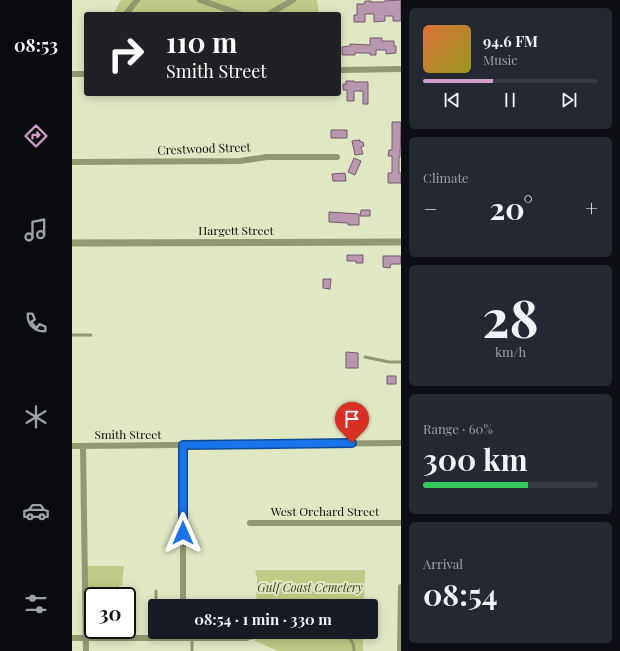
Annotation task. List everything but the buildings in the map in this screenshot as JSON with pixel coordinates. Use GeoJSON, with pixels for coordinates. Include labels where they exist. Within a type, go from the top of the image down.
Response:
{"type":"FeatureCollection","features":[{"type":"Feature","properties":{"kind":"street"},"geometry":{"type":"LineString","coordinates":[[128,12],[137,0]]}},
{"type":"Feature","properties":{"kind":"street"},"geometry":{"type":"LineString","coordinates":[[200,0],[234,12]]}},
{"type":"Feature","properties":{"kind":"street"},"geometry":{"type":"LineString","coordinates":[[273,12],[289,4],[293,0]]}},
{"type":"Feature","properties":{"kind":"street"},"geometry":{"type":"LineString","coordinates":[[341,70],[401,69]]}},
{"type":"Feature","properties":{"kind":"street"},"geometry":{"type":"LineString","coordinates":[[72,74],[84,74]]}},
{"type":"Feature","properties":{"kind":"street","name":"Crestwood Street"},"geometry":{"type":"LineString","coordinates":[[72,162],[240,161],[267,157],[337,157]]}},
{"type":"Feature","properties":{"kind":"street","name":"Hargett Street"},"geometry":{"type":"LineString","coordinates":[[72,243],[401,242]]}},
{"type":"Feature","properties":{"kind":"street","name":"Smith Street"},"geometry":{"type":"LineString","coordinates":[[72,446],[401,443]]}},
{"type":"Feature","properties":{"kind":"street"},"geometry":{"type":"LineString","coordinates":[[183,445],[183,599]]}},
{"type":"Feature","properties":{"kind":"street"},"geometry":{"type":"LineString","coordinates":[[83,446],[85,587]]}},
{"type":"Feature","properties":{"kind":"street","name":"West Orchard Street"},"geometry":{"type":"LineString","coordinates":[[250,523],[401,523]]}},
{"type":"Feature","properties":{"kind":"street"},"geometry":{"type":"LineString","coordinates":[[400,651],[401,587]]}},
{"type":"Feature","properties":{"kind":"street"},"geometry":{"type":"LineString","coordinates":[[136,636],[148,635]]}},
{"type":"Feature","properties":{"kind":"street"},"geometry":{"type":"LineString","coordinates":[[72,638],[84,638]]}},
{"type":"Feature","properties":{"kind":"street"},"geometry":{"type":"LineString","coordinates":[[86,639],[86,651]]}},
{"type":"Feature","properties":{"kind":"lane"},"geometry":{"type":"LineString","coordinates":[[72,335],[91,334]]}},
{"type":"Feature","properties":{"kind":"lane"},"geometry":{"type":"LineString","coordinates":[[365,357],[389,362],[401,362]]}},
{"type":"Feature","properties":{"kind":"lane"},"geometry":{"type":"LineString","coordinates":[[156,591],[156,599]]}},
{"type":"Feature","properties":{"kind":"lane"},"geometry":{"type":"LineString","coordinates":[[192,639],[192,651]]}},
{"type":"Feature","properties":{"kind":"lane"},"geometry":{"type":"LineString","coordinates":[[351,639],[354,651]]}},
{"type":"Feature","properties":{"kind":"green space"},"geometry":{"type":"Polygon","coordinates":[[[121,0],[317,0],[319,12],[114,12],[121,0]]]}},
{"type":"Feature","properties":{"kind":"green space"},"geometry":{"type":"Polygon","coordinates":[[[87,566],[124,566],[122,585],[119,587],[88,587],[87,566]]]}},
{"type":"Feature","properties":{"kind":"green space","name":"Gulf Coast Cemetery"},"geometry":{"type":"Polygon","coordinates":[[[255,570],[365,570],[364,599],[256,599],[257,578],[255,570]]]}},
{"type":"Feature","properties":{"kind":"green space"},"geometry":{"type":"Polygon","coordinates":[[[255,639],[363,639],[363,651],[278,651],[255,641],[255,639]]]}},
{"type":"Feature","properties":{"kind":"route"},"geometry":{"type":"LineString","coordinates":[[183,533],[183,445],[352,443]]}}]}
